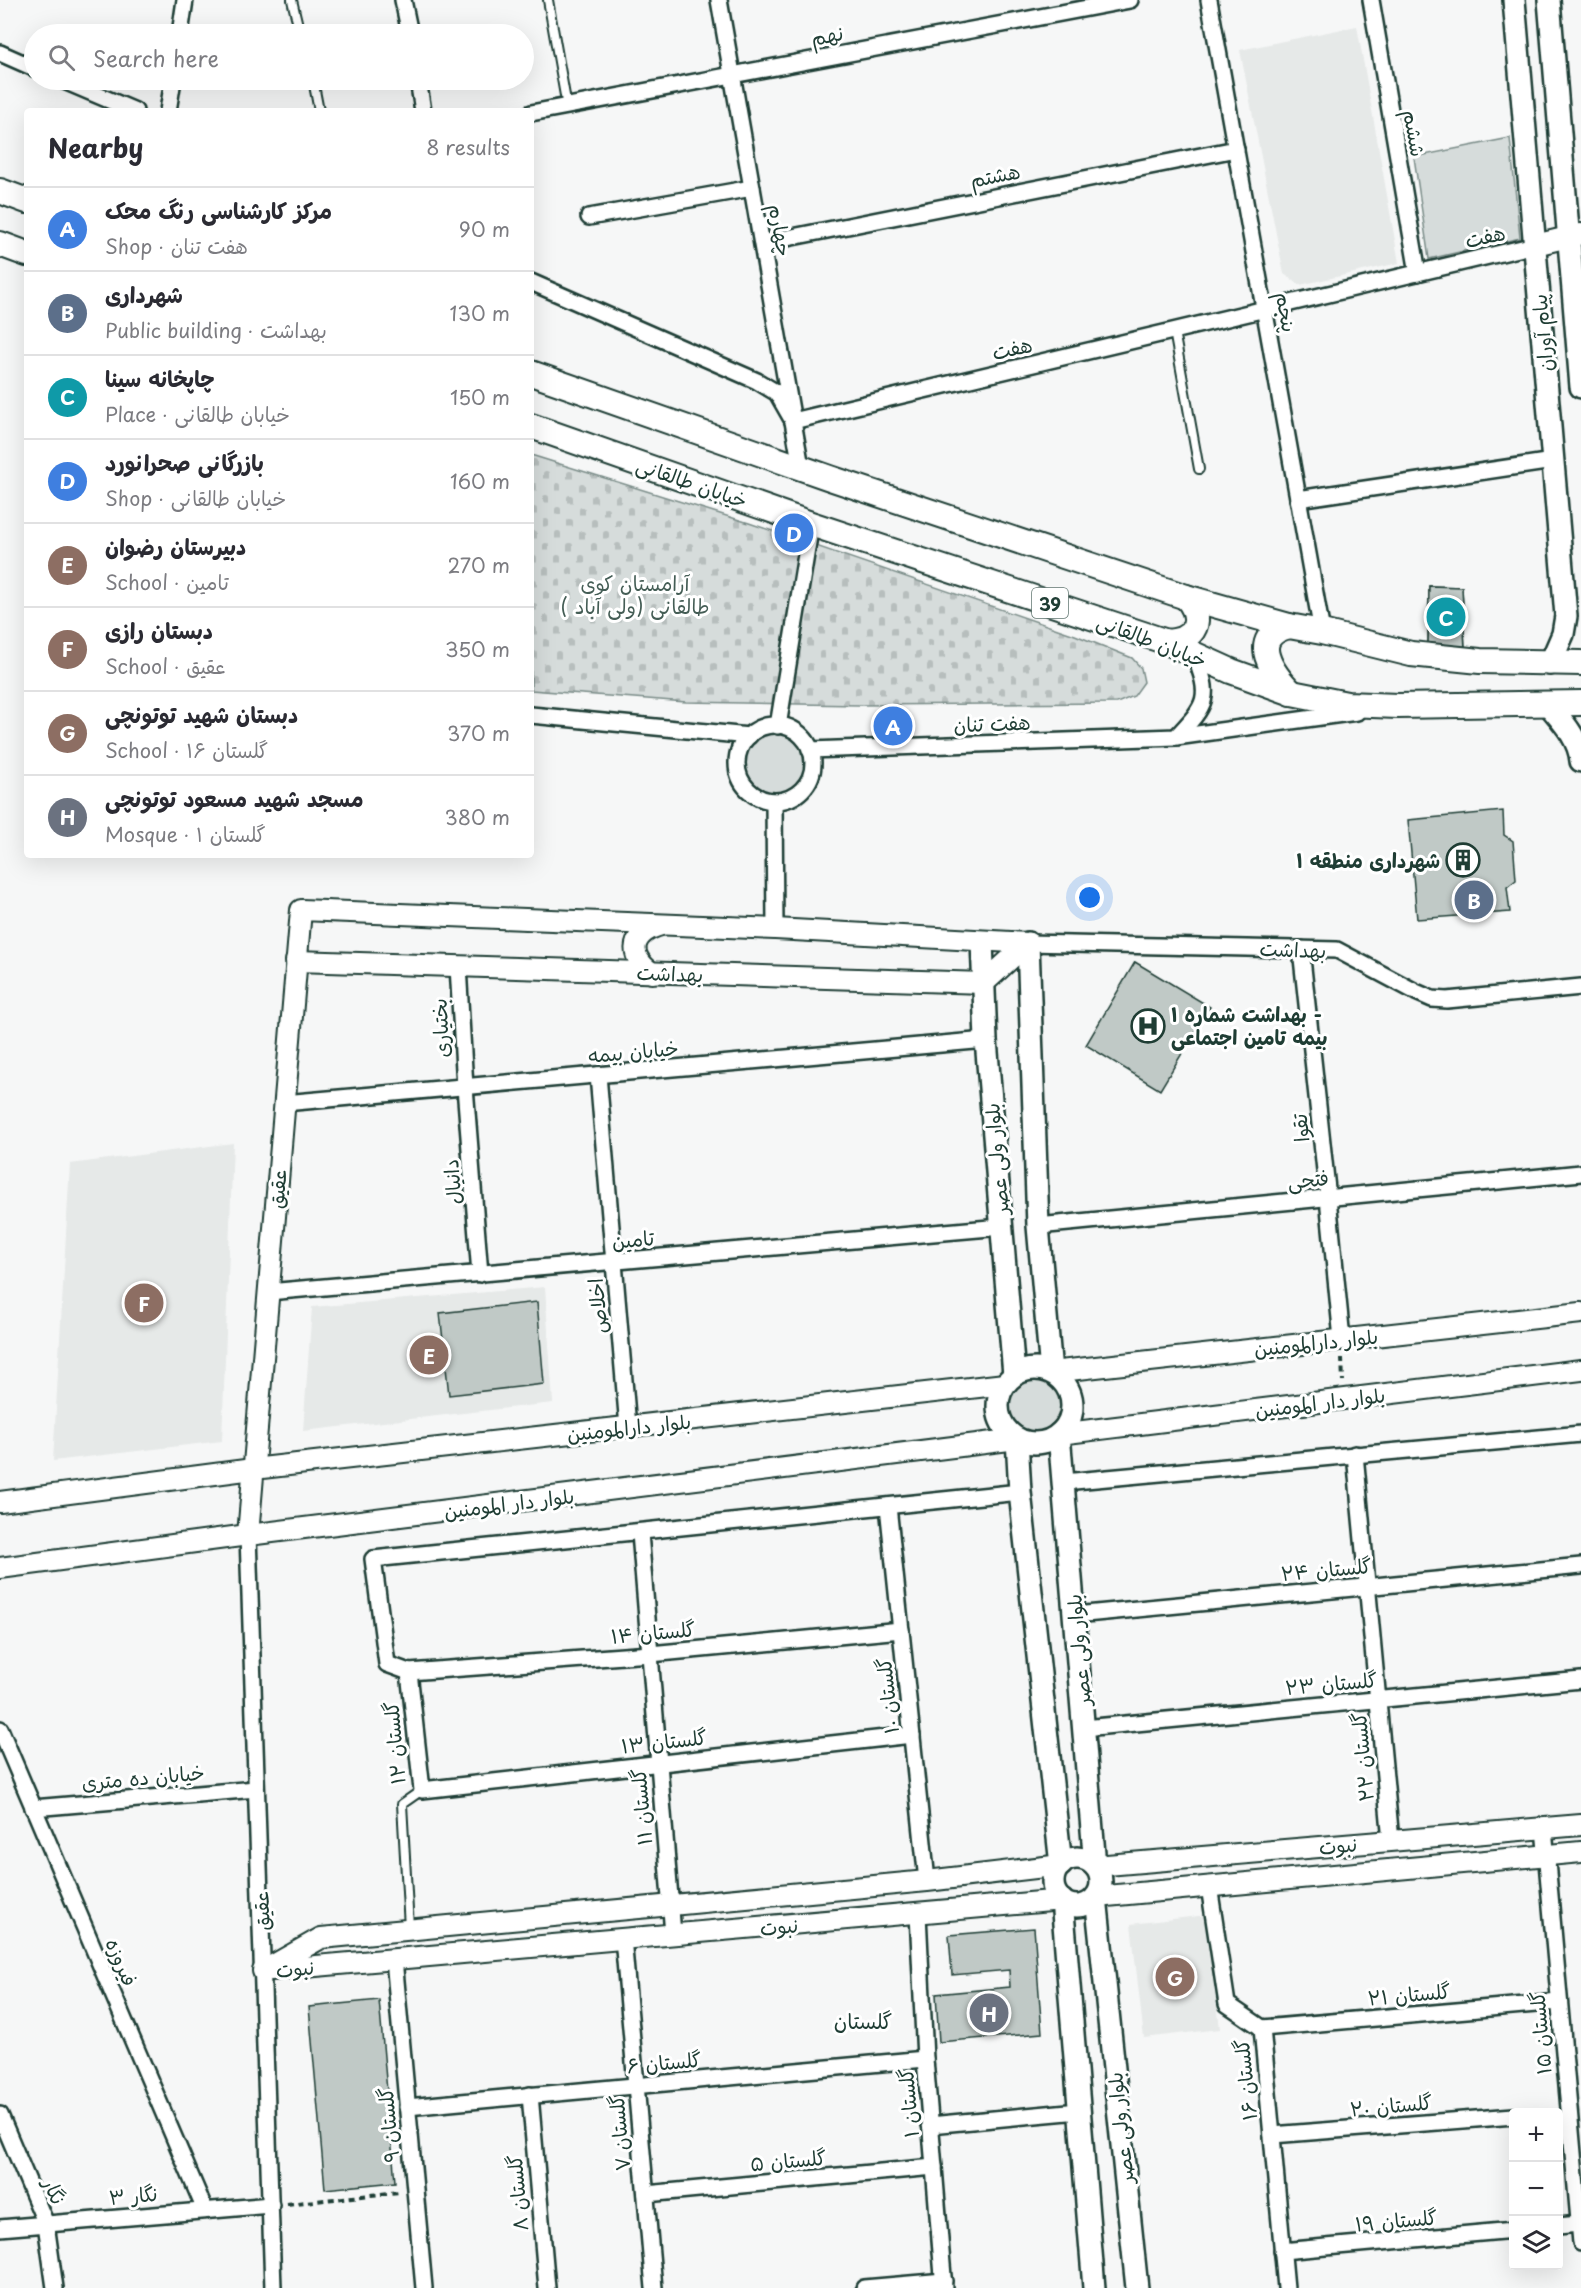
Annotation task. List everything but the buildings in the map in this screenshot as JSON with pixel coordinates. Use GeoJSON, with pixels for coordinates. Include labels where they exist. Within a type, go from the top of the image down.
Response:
{"type":"FeatureCollection","features":[{"type":"Feature","properties":{"kind":"main road","name":"پیام آوران"},"geometry":{"type":"LineString","coordinates":[[1514,0],[1553,461],[1573,620],[1563,634],[1550,664]]}},
{"type":"Feature","properties":{"kind":"main road","name":"پیام آوران"},"geometry":{"type":"LineString","coordinates":[[1548,0],[1575,236],[1581,387]]}},
{"type":"Feature","properties":{"kind":"main road"},"geometry":{"type":"LineString","coordinates":[[0,244],[24,253]]}},
{"type":"Feature","properties":{"kind":"main road","name":"39"},"geometry":{"type":"LineString","coordinates":[[534,374],[1186,597],[1289,626],[1411,654],[1480,661],[1581,663]]}},
{"type":"Feature","properties":{"kind":"main road","name":"خیابان طالقانی"},"geometry":{"type":"LineString","coordinates":[[534,427],[811,524],[1167,642],[1271,687],[1292,693],[1347,704],[1398,706],[1581,703]]}},
{"type":"Feature","properties":{"kind":"main road"},"geometry":{"type":"LineString","coordinates":[[1167,642],[1180,641],[1191,633],[1197,621],[1195,607],[1186,597]]}},
{"type":"Feature","properties":{"kind":"main road"},"geometry":{"type":"LineString","coordinates":[[1289,626],[1277,629],[1268,638],[1266,651],[1276,677],[1292,693]]}},
{"type":"Feature","properties":{"kind":"main road"},"geometry":{"type":"LineString","coordinates":[[1548,704],[1570,730],[1581,753],[1581,761]]}},
{"type":"Feature","properties":{"kind":"main road","name":"بلوار ولی عصر"},"geometry":{"type":"LineString","coordinates":[[982,942],[986,1040],[1001,1227],[1009,1380]]}},
{"type":"Feature","properties":{"kind":"main road","name":"بلوار ولی عصر"},"geometry":{"type":"LineString","coordinates":[[1028,943],[1038,1226],[1051,1372]]}},
{"type":"Feature","properties":{"kind":"main road"},"geometry":{"type":"LineString","coordinates":[[1038,1369],[1051,1372],[1065,1384],[1072,1401],[1072,1413],[1067,1425],[1050,1440],[1028,1443],[1017,1439],[1007,1432],[1000,1421],[999,1396],[1009,1380],[1026,1370],[1038,1369]]}},
{"type":"Feature","properties":{"kind":"main road","name":"بلوار ولی عصر"},"geometry":{"type":"LineString","coordinates":[[1059,1434],[1095,1866]]}},
{"type":"Feature","properties":{"kind":"main road","name":"بلوار ولی عصر"},"geometry":{"type":"LineString","coordinates":[[1017,1439],[1020,1492],[1061,1865]]}},
{"type":"Feature","properties":{"kind":"main road"},"geometry":{"type":"LineString","coordinates":[[1074,1858],[1082,1858],[1095,1866],[1099,1871],[1101,1884],[1096,1897],[1090,1902],[1076,1906],[1062,1900],[1057,1894],[1054,1879],[1061,1865],[1074,1858]]}},
{"type":"Feature","properties":{"kind":"main road","name":"بلوار ولی عصر"},"geometry":{"type":"LineString","coordinates":[[1096,1897],[1137,2288]]}},
{"type":"Feature","properties":{"kind":"main road","name":"بلوار ولی عصر"},"geometry":{"type":"LineString","coordinates":[[1062,1900],[1094,2288]]}},
{"type":"Feature","properties":{"kind":"street"},"geometry":{"type":"LineString","coordinates":[[181,24],[185,0]]}},
{"type":"Feature","properties":{"kind":"street"},"geometry":{"type":"LineString","coordinates":[[403,0],[408,24]]}},
{"type":"Feature","properties":{"kind":"street","name":"چهارم"},"geometry":{"type":"LineString","coordinates":[[719,0],[801,467]]}},
{"type":"Feature","properties":{"kind":"street","name":"نهم"},"geometry":{"type":"LineString","coordinates":[[534,112],[1130,0]]}},
{"type":"Feature","properties":{"kind":"street","name":"پنجم"},"geometry":{"type":"LineString","coordinates":[[1209,0],[1322,632]]}},
{"type":"Feature","properties":{"kind":"street","name":"ششم"},"geometry":{"type":"LineString","coordinates":[[1371,0],[1418,273]]}},
{"type":"Feature","properties":{"kind":"street"},"geometry":{"type":"LineString","coordinates":[[0,53],[24,64]]}},
{"type":"Feature","properties":{"kind":"street"},"geometry":{"type":"LineString","coordinates":[[86,90],[128,108]]}},
{"type":"Feature","properties":{"kind":"street"},"geometry":{"type":"LineString","coordinates":[[168,108],[171,90]]}},
{"type":"Feature","properties":{"kind":"street"},"geometry":{"type":"LineString","coordinates":[[420,90],[423,108]]}},
{"type":"Feature","properties":{"kind":"street","name":"هشتم"},"geometry":{"type":"LineString","coordinates":[[762,243],[1236,149]]}},
{"type":"Feature","properties":{"kind":"street"},"geometry":{"type":"LineString","coordinates":[[589,217],[752,188]]}},
{"type":"Feature","properties":{"kind":"street"},"geometry":{"type":"LineString","coordinates":[[1535,245],[1575,236]]}},
{"type":"Feature","properties":{"kind":"street","name":"هفت"},"geometry":{"type":"LineString","coordinates":[[792,421],[1535,245]]}},
{"type":"Feature","properties":{"kind":"street"},"geometry":{"type":"LineString","coordinates":[[534,283],[757,381],[777,393],[792,421]]}},
{"type":"Feature","properties":{"kind":"street"},"geometry":{"type":"LineString","coordinates":[[1298,499],[1553,461]]}},
{"type":"Feature","properties":{"kind":"street"},"geometry":{"type":"LineString","coordinates":[[778,726],[811,524]]}},
{"type":"Feature","properties":{"kind":"street"},"geometry":{"type":"LineString","coordinates":[[1176,737],[1197,715],[1205,699],[1203,678],[1194,654]]}},
{"type":"Feature","properties":{"kind":"street","name":"هفت تنان"},"geometry":{"type":"LineString","coordinates":[[810,750],[1176,737],[1398,706]]}},
{"type":"Feature","properties":{"kind":"street"},"geometry":{"type":"LineString","coordinates":[[534,715],[748,736]]}},
{"type":"Feature","properties":{"kind":"street"},"geometry":{"type":"LineString","coordinates":[[778,726],[795,731],[804,739],[813,762],[806,785],[797,794],[774,801],[762,799],[750,793],[742,783],[737,758],[748,736],[759,729],[778,726]]}},
{"type":"Feature","properties":{"kind":"street"},"geometry":{"type":"LineString","coordinates":[[774,801],[775,929]]}},
{"type":"Feature","properties":{"kind":"street","name":"بهداشت"},"geometry":{"type":"LineString","coordinates":[[301,910],[775,929],[982,942],[1337,950],[1432,999],[1447,1000],[1581,987]]}},
{"type":"Feature","properties":{"kind":"street","name":"عقیق"},"geometry":{"type":"LineString","coordinates":[[273,2288],[248,1535],[301,910]]}},
{"type":"Feature","properties":{"kind":"street"},"geometry":{"type":"LineString","coordinates":[[652,973],[637,960],[635,953],[637,943],[649,928],[661,925]]}},
{"type":"Feature","properties":{"kind":"street"},"geometry":{"type":"LineString","coordinates":[[984,983],[1028,943]]}},
{"type":"Feature","properties":{"kind":"street","name":"تقوا"},"geometry":{"type":"LineString","coordinates":[[1301,949],[1342,1339]]}},
{"type":"Feature","properties":{"kind":"street","name":"بهداشت"},"geometry":{"type":"LineString","coordinates":[[296,961],[984,983]]}},
{"type":"Feature","properties":{"kind":"street","name":"بختیاری"},"geometry":{"type":"LineString","coordinates":[[458,966],[465,1086]]}},
{"type":"Feature","properties":{"kind":"street","name":"خیابان بیمه"},"geometry":{"type":"LineString","coordinates":[[284,1103],[986,1040]]}},
{"type":"Feature","properties":{"kind":"street","name":"اخلاص"},"geometry":{"type":"LineString","coordinates":[[598,1075],[628,1427]]}},
{"type":"Feature","properties":{"kind":"street","name":"دانیال"},"geometry":{"type":"LineString","coordinates":[[465,1086],[480,1274]]}},
{"type":"Feature","properties":{"kind":"street","name":"فتحی"},"geometry":{"type":"LineString","coordinates":[[1038,1226],[1581,1173]]}},
{"type":"Feature","properties":{"kind":"street","name":"تامین"},"geometry":{"type":"LineString","coordinates":[[268,1292],[1001,1227]]}},
{"type":"Feature","properties":{"kind":"street","name":"بلوار دارالمومنین"},"geometry":{"type":"LineString","coordinates":[[1051,1372],[1581,1312]]}},
{"type":"Feature","properties":{"kind":"street","name":"بلوار دار المومنین"},"geometry":{"type":"LineString","coordinates":[[1059,1434],[1581,1370]]}},
{"type":"Feature","properties":{"kind":"street","name":"بلوار دارالمومنین"},"geometry":{"type":"LineString","coordinates":[[253,1469],[628,1427],[1009,1380]]}},
{"type":"Feature","properties":{"kind":"street"},"geometry":{"type":"LineString","coordinates":[[1064,1482],[1581,1434]]}},
{"type":"Feature","properties":{"kind":"street","name":"بلوار دار المومنین"},"geometry":{"type":"LineString","coordinates":[[0,1568],[1017,1439]]}},
{"type":"Feature","properties":{"kind":"street","name":"گلستان ۲۲"},"geometry":{"type":"LineString","coordinates":[[1356,1454],[1391,1841]]}},
{"type":"Feature","properties":{"kind":"street"},"geometry":{"type":"LineString","coordinates":[[0,1502],[253,1469]]}},
{"type":"Feature","properties":{"kind":"street"},"geometry":{"type":"LineString","coordinates":[[408,1672],[387,1664],[373,1560],[1020,1492]]}},
{"type":"Feature","properties":{"kind":"street","name":"گلستان ۱۰"},"geometry":{"type":"LineString","coordinates":[[888,1506],[927,1881]]}},
{"type":"Feature","properties":{"kind":"street","name":"گلستان ۱۱"},"geometry":{"type":"LineString","coordinates":[[640,1533],[673,1934]]}},
{"type":"Feature","properties":{"kind":"street","name":"گلستان ۲۴"},"geometry":{"type":"LineString","coordinates":[[1075,1615],[1581,1566]]}},
{"type":"Feature","properties":{"kind":"street","name":"گلستان ۱۴"},"geometry":{"type":"LineString","coordinates":[[408,1672],[650,1654],[901,1630]]}},
{"type":"Feature","properties":{"kind":"street","name":"گلستان ۱۲"},"geometry":{"type":"LineString","coordinates":[[408,1672],[422,1790]]}},
{"type":"Feature","properties":{"kind":"street","name":"گلستان ۲۳"},"geometry":{"type":"LineString","coordinates":[[1084,1728],[1581,1680]]}},
{"type":"Feature","properties":{"kind":"street","name":"فیروزه"},"geometry":{"type":"LineString","coordinates":[[0,1729],[205,2210]]}},
{"type":"Feature","properties":{"kind":"street","name":"گلستان ۱۳"},"geometry":{"type":"LineString","coordinates":[[422,1790],[912,1735]]}},
{"type":"Feature","properties":{"kind":"street","name":"خیابان ده متری"},"geometry":{"type":"LineString","coordinates":[[33,1808],[256,1788]]}},
{"type":"Feature","properties":{"kind":"street","name":"نبوت"},"geometry":{"type":"LineString","coordinates":[[1095,1866],[1581,1825]]}},
{"type":"Feature","properties":{"kind":"street","name":"گلستان ۱۵"},"geometry":{"type":"LineString","coordinates":[[1544,1828],[1564,2112],[1581,2243]]}},
{"type":"Feature","properties":{"kind":"street","name":"نبوت"},"geometry":{"type":"LineString","coordinates":[[1096,1897],[1581,1852]]}},
{"type":"Feature","properties":{"kind":"street","name":"نبوت"},"geometry":{"type":"LineString","coordinates":[[263,1971],[321,1938],[927,1881],[1061,1865]]}},
{"type":"Feature","properties":{"kind":"street"},"geometry":{"type":"LineString","coordinates":[[918,1914],[927,1881]]}},
{"type":"Feature","properties":{"kind":"street","name":"گلستان ۱۶"},"geometry":{"type":"LineString","coordinates":[[1209,1886],[1227,2004],[1262,2028],[1286,2288]]}},
{"type":"Feature","properties":{"kind":"street","name":"نبوت"},"geometry":{"type":"LineString","coordinates":[[263,1971],[1062,1900]]}},
{"type":"Feature","properties":{"kind":"street","name":"گلستان ۱"},"geometry":{"type":"LineString","coordinates":[[918,1914],[925,2059],[944,2284]]}},
{"type":"Feature","properties":{"kind":"street","name":"گلستان ۷"},"geometry":{"type":"LineString","coordinates":[[623,1938],[654,2288]]}},
{"type":"Feature","properties":{"kind":"street","name":"گلستان ۹"},"geometry":{"type":"LineString","coordinates":[[394,1959],[424,2288]]}},
{"type":"Feature","properties":{"kind":"street","name":"گلستان ۲۱"},"geometry":{"type":"LineString","coordinates":[[1262,2028],[1558,2002]]}},
{"type":"Feature","properties":{"kind":"street","name":"گلستان ۶"},"geometry":{"type":"LineString","coordinates":[[407,2107],[925,2059]]}},
{"type":"Feature","properties":{"kind":"street","name":"گلستان ۸"},"geometry":{"type":"LineString","coordinates":[[530,2095],[547,2288]]}},
{"type":"Feature","properties":{"kind":"street"},"geometry":{"type":"LineString","coordinates":[[930,2125],[1079,2111]]}},
{"type":"Feature","properties":{"kind":"street","name":"نگار"},"geometry":{"type":"LineString","coordinates":[[0,2115],[46,2224],[55,2288]]}},
{"type":"Feature","properties":{"kind":"street","name":"گلستان ۲۰"},"geometry":{"type":"LineString","coordinates":[[1272,2136],[1509,2116]]}},
{"type":"Feature","properties":{"kind":"street","name":"گلستان ۵"},"geometry":{"type":"LineString","coordinates":[[646,2194],[934,2167]]}},
{"type":"Feature","properties":{"kind":"street","name":"نگار ۳"},"geometry":{"type":"LineString","coordinates":[[0,2228],[271,2205]]}},
{"type":"Feature","properties":{"kind":"street"},"geometry":{"type":"LineString","coordinates":[[1563,2226],[1579,2224]]}},
{"type":"Feature","properties":{"kind":"street","name":"گلستان ۱۹"},"geometry":{"type":"LineString","coordinates":[[1282,2252],[1509,2230]]}},
{"type":"Feature","properties":{"kind":"street"},"geometry":{"type":"LineString","coordinates":[[864,2288],[944,2284]]}},
{"type":"Feature","properties":{"kind":"lane"},"geometry":{"type":"LineString","coordinates":[[292,0],[298,24]]}},
{"type":"Feature","properties":{"kind":"lane"},"geometry":{"type":"LineString","coordinates":[[548,0],[567,107]]}},
{"type":"Feature","properties":{"kind":"lane"},"geometry":{"type":"LineString","coordinates":[[315,90],[318,108]]}},
{"type":"Feature","properties":{"kind":"lane"},"geometry":{"type":"LineString","coordinates":[[1174,331],[1200,469]]}},
{"type":"Feature","properties":{"kind":"lane","name":"گلستان ۱۲"},"geometry":{"type":"LineString","coordinates":[[409,1929],[402,1804],[422,1790]]}},
{"type":"Feature","properties":{"kind":"path"},"geometry":{"type":"LineString","coordinates":[[1342,1339],[1343,1400]]}},
{"type":"Feature","properties":{"kind":"path"},"geometry":{"type":"LineString","coordinates":[[271,2205],[415,2190]]}},
{"type":"Feature","properties":{"kind":"shaded area"},"geometry":{"type":"Polygon","coordinates":[[[1357,26],[1399,263],[1300,285],[1284,274],[1240,50],[1357,26]]]}},
{"type":"Feature","properties":{"kind":"shaded area"},"geometry":{"type":"Polygon","coordinates":[[[233,1143],[222,1441],[53,1461],[70,1164],[233,1143]]]}},
{"type":"Feature","properties":{"kind":"shaded area"},"geometry":{"type":"Polygon","coordinates":[[[545,1287],[553,1403],[303,1431],[312,1307],[545,1287]]]}},
{"type":"Feature","properties":{"kind":"shaded area"},"geometry":{"type":"Polygon","coordinates":[[[1207,1915],[1220,2029],[1144,2038],[1131,1924],[1207,1915]]]}},
{"type":"Feature","properties":{"kind":"green space"},"geometry":{"type":"Polygon","coordinates":[[[1510,138],[1520,238],[1429,259],[1414,157],[1510,138]]]}},
{"type":"Feature","properties":{"kind":"green space","name":"آرامستان کوی طالقانی (ولی آباد )"},"geometry":{"type":"Polygon","coordinates":[[[534,456],[749,523],[1075,635],[1132,658],[1141,668],[1144,682],[1134,696],[1117,703],[859,705],[686,702],[534,690],[534,456]]]}},
{"type":"Feature","properties":{"kind":"green space"},"geometry":{"type":"Polygon","coordinates":[[[769,731],[781,731],[798,740],[805,751],[807,763],[805,775],[798,786],[781,795],[769,795],[757,790],[748,781],[743,769],[743,757],[748,745],[757,736],[769,731]]]}},
{"type":"Feature","properties":{"kind":"green space"},"geometry":{"type":"Polygon","coordinates":[[[1035,1376],[1056,1385],[1065,1406],[1056,1427],[1035,1436],[1014,1427],[1005,1406],[1014,1385],[1035,1376]]]}},
{"type":"Feature","properties":{"kind":"place","name":"بازرگانی صحرانورد"},"geometry":{"type":"Point","coordinates":[794,533]}},
{"type":"Feature","properties":{"kind":"place","name":"چاپخانه سینا"},"geometry":{"type":"Point","coordinates":[1446,617]}},
{"type":"Feature","properties":{"kind":"place","name":"مرکز کارشناسی رنگ محک"},"geometry":{"type":"Point","coordinates":[893,726]}},
{"type":"Feature","properties":{"kind":"place","name":"شهرداری منطقه ۱"},"geometry":{"type":"Point","coordinates":[1463,860]}},
{"type":"Feature","properties":{"kind":"place","name":"شهرداری"},"geometry":{"type":"Point","coordinates":[1474,900]}},
{"type":"Feature","properties":{"kind":"place","name":"بهداشت شماره ۱ - بیمه تامین اجتماعی"},"geometry":{"type":"Point","coordinates":[1148,1026]}},
{"type":"Feature","properties":{"kind":"place","name":"دبستان رازی"},"geometry":{"type":"Point","coordinates":[144,1303]}},
{"type":"Feature","properties":{"kind":"place","name":"دبیرستان رضوان"},"geometry":{"type":"Point","coordinates":[429,1355]}},
{"type":"Feature","properties":{"kind":"place","name":"دبستان شهید توتونچی"},"geometry":{"type":"Point","coordinates":[1175,1977]}},
{"type":"Feature","properties":{"kind":"place","name":"مسجد شهید مسعود توتونچی"},"geometry":{"type":"Point","coordinates":[989,2013]}},
{"type":"Feature","properties":{"kind":"district","name":"گلستان"},"geometry":{"type":"Point","coordinates":[863,2020]}}]}
